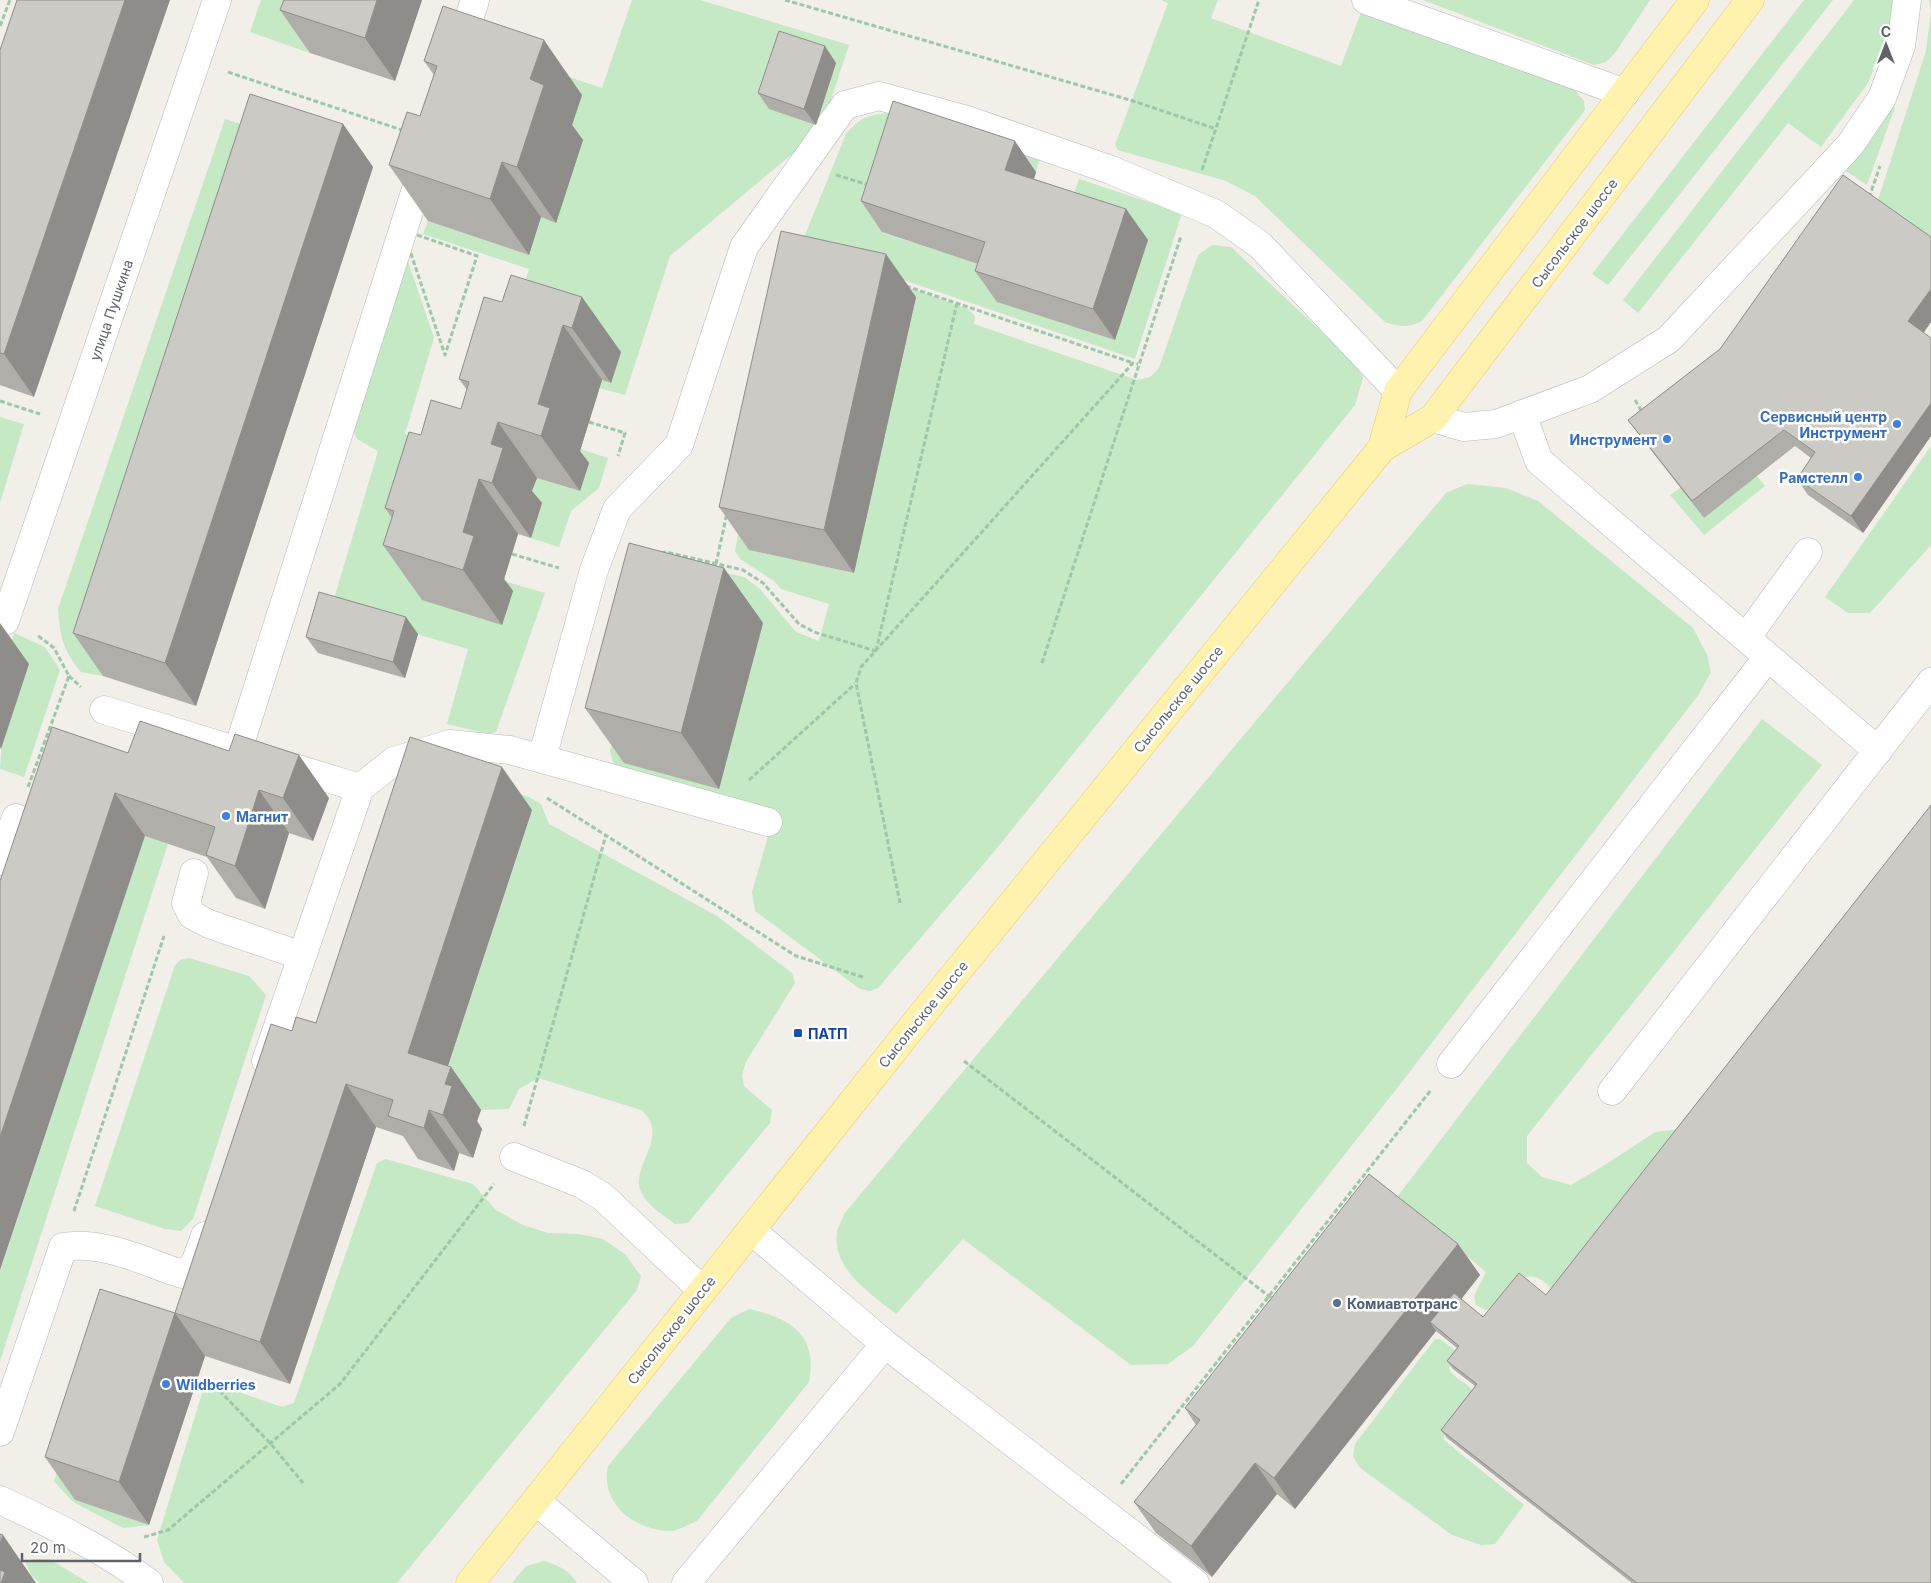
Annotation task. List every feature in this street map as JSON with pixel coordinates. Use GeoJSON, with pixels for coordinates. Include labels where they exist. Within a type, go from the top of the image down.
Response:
{"type":"FeatureCollection","features":[{"type":"Feature","properties":{"kind":"main road","name":"Сысольское шоссе"},"geometry":{"type":"LineString","coordinates":[[1382,448],[1398,391],[1695,0]]}},
{"type":"Feature","properties":{"kind":"main road","name":"Сысольское шоссе"},"geometry":{"type":"LineString","coordinates":[[470,1583],[702,1290],[752,1231],[917,1021],[1382,448],[1433,418],[1750,0]]}},
{"type":"Feature","properties":{"kind":"street","name":"улица Пушкина"},"geometry":{"type":"LineString","coordinates":[[2,620],[72,424],[217,0]]}},
{"type":"Feature","properties":{"kind":"street"},"geometry":{"type":"LineString","coordinates":[[452,74],[475,0]]}},
{"type":"Feature","properties":{"kind":"street"},"geometry":{"type":"LineString","coordinates":[[1366,0],[1625,93]]}},
{"type":"Feature","properties":{"kind":"street"},"geometry":{"type":"LineString","coordinates":[[1433,418],[1464,427],[1496,424],[1590,390],[1669,339],[1850,145],[1882,98],[1901,46],[1907,0]]}},
{"type":"Feature","properties":{"kind":"street"},"geometry":{"type":"LineString","coordinates":[[542,758],[594,570],[618,509],[679,445],[744,248],[845,105],[879,96],[968,120],[1111,170],[1216,214],[1260,245],[1398,391]]}},
{"type":"Feature","properties":{"kind":"street"},"geometry":{"type":"LineString","coordinates":[[238,750],[431,140]]}},
{"type":"Feature","properties":{"kind":"street"},"geometry":{"type":"LineString","coordinates":[[1522,414],[1539,461],[1878,751]]}},
{"type":"Feature","properties":{"kind":"street"},"geometry":{"type":"LineString","coordinates":[[1746,638],[1808,552]]}},
{"type":"Feature","properties":{"kind":"street"},"geometry":{"type":"LineString","coordinates":[[1451,1064],[1768,657]]}},
{"type":"Feature","properties":{"kind":"street"},"geometry":{"type":"LineString","coordinates":[[1612,1091],[1931,682]]}},
{"type":"Feature","properties":{"kind":"street"},"geometry":{"type":"LineString","coordinates":[[104,710],[360,788]]}},
{"type":"Feature","properties":{"kind":"street"},"geometry":{"type":"LineString","coordinates":[[257,1086],[360,788],[394,761],[450,744],[510,750],[768,822]]}},
{"type":"Feature","properties":{"kind":"street"},"geometry":{"type":"LineString","coordinates":[[1,853],[16,818]]}},
{"type":"Feature","properties":{"kind":"street"},"geometry":{"type":"LineString","coordinates":[[194,873],[186,903],[192,915],[209,924],[302,956]]}},
{"type":"Feature","properties":{"kind":"street"},"geometry":{"type":"LineString","coordinates":[[515,1158],[582,1184],[604,1197],[702,1290]]}},
{"type":"Feature","properties":{"kind":"street"},"geometry":{"type":"LineString","coordinates":[[0,1432],[63,1247],[78,1244],[108,1250],[182,1274],[194,1266],[212,1216]]}},
{"type":"Feature","properties":{"kind":"street"},"geometry":{"type":"LineString","coordinates":[[752,1231],[885,1344],[1194,1583]]}},
{"type":"Feature","properties":{"kind":"street"},"geometry":{"type":"LineString","coordinates":[[686,1583],[885,1344]]}},
{"type":"Feature","properties":{"kind":"street"},"geometry":{"type":"LineString","coordinates":[[0,1500],[64,1531],[133,1571],[149,1583]]}},
{"type":"Feature","properties":{"kind":"street"},"geometry":{"type":"LineString","coordinates":[[536,1502],[634,1583]]}},
{"type":"Feature","properties":{"kind":"path"},"geometry":{"type":"LineString","coordinates":[[0,26],[10,0]]}},
{"type":"Feature","properties":{"kind":"path"},"geometry":{"type":"LineString","coordinates":[[785,0],[1130,100],[1216,129]]}},
{"type":"Feature","properties":{"kind":"path"},"geometry":{"type":"LineString","coordinates":[[1042,663],[1138,364],[1259,0]]}},
{"type":"Feature","properties":{"kind":"path"},"geometry":{"type":"LineString","coordinates":[[196,62],[431,140]]}},
{"type":"Feature","properties":{"kind":"path"},"geometry":{"type":"LineString","coordinates":[[830,174],[875,187]]}},
{"type":"Feature","properties":{"kind":"path"},"geometry":{"type":"LineString","coordinates":[[403,230],[477,256],[445,355],[439,337],[403,230]]}},
{"type":"Feature","properties":{"kind":"path"},"geometry":{"type":"LineString","coordinates":[[901,284],[1138,364]]}},
{"type":"Feature","properties":{"kind":"path"},"geometry":{"type":"LineString","coordinates":[[876,651],[958,303]]}},
{"type":"Feature","properties":{"kind":"path"},"geometry":{"type":"LineString","coordinates":[[900,903],[856,683],[861,667],[1133,363]]}},
{"type":"Feature","properties":{"kind":"path"},"geometry":{"type":"LineString","coordinates":[[0,401],[72,424]]}},
{"type":"Feature","properties":{"kind":"path"},"geometry":{"type":"LineString","coordinates":[[716,564],[729,506]]}},
{"type":"Feature","properties":{"kind":"path"},"geometry":{"type":"LineString","coordinates":[[658,554],[666,552],[743,570],[763,583],[799,624],[814,632],[876,651]]}},
{"type":"Feature","properties":{"kind":"path"},"geometry":{"type":"LineString","coordinates":[[512,554],[562,569]]}},
{"type":"Feature","properties":{"kind":"path"},"geometry":{"type":"LineString","coordinates":[[2,620],[32,632],[54,648],[69,676],[16,818]]}},
{"type":"Feature","properties":{"kind":"path"},"geometry":{"type":"LineString","coordinates":[[717,809],[856,683]]}},
{"type":"Feature","properties":{"kind":"path"},"geometry":{"type":"LineString","coordinates":[[542,795],[796,956],[864,977]]}},
{"type":"Feature","properties":{"kind":"path"},"geometry":{"type":"LineString","coordinates":[[99,1551],[168,1530],[340,1384],[515,1158],[606,835]]}},
{"type":"Feature","properties":{"kind":"path"},"geometry":{"type":"LineString","coordinates":[[63,1247],[170,918],[192,915]]}},
{"type":"Feature","properties":{"kind":"path"},"geometry":{"type":"LineString","coordinates":[[964,1061],[1281,1305]]}},
{"type":"Feature","properties":{"kind":"path"},"geometry":{"type":"LineString","coordinates":[[1100,1510],[1451,1064]]}},
{"type":"Feature","properties":{"kind":"path"},"geometry":{"type":"LineString","coordinates":[[209,1380],[270,1443],[303,1483]]}},
{"type":"Feature","properties":{"kind":"green space"},"geometry":{"type":"Polygon","coordinates":[[[261,0],[328,0],[310,53],[250,32],[261,0]]]}},
{"type":"Feature","properties":{"kind":"green space"},"geometry":{"type":"Polygon","coordinates":[[[632,0],[700,0],[849,45],[821,130],[670,256],[625,395],[599,388],[602,380],[611,383],[550,330],[504,581],[545,593],[496,732],[488,734],[447,724],[468,649],[331,609],[378,451],[357,439],[352,428],[407,258],[434,338],[405,434],[470,455],[529,269],[423,234],[428,221],[529,255],[541,217],[556,222],[583,140],[485,49],[602,88],[632,0]]]}},
{"type":"Feature","properties":{"kind":"green space"},"geometry":{"type":"Polygon","coordinates":[[[1161,0],[1218,0],[1211,18],[1341,66],[1361,12],[1571,86],[1584,101],[1585,110],[1422,321],[1408,326],[1395,325],[1385,322],[1255,196],[1226,181],[1118,150],[1115,145],[1168,3],[1161,0]]]}},
{"type":"Feature","properties":{"kind":"green space"},"geometry":{"type":"Polygon","coordinates":[[[1423,0],[1650,0],[1615,53],[1606,62],[1594,65],[1423,0]]]}},
{"type":"Feature","properties":{"kind":"green space"},"geometry":{"type":"Polygon","coordinates":[[[1804,0],[1833,0],[1608,285],[1592,274],[1804,0]]]}},
{"type":"Feature","properties":{"kind":"green space"},"geometry":{"type":"Polygon","coordinates":[[[1854,0],[1895,0],[1891,28],[1868,83],[1821,147],[1788,123],[1638,313],[1623,300],[1854,0]]]}},
{"type":"Feature","properties":{"kind":"green space"},"geometry":{"type":"Polygon","coordinates":[[[1931,11],[1931,238],[1878,200],[1926,51],[1931,11]]]}},
{"type":"Feature","properties":{"kind":"green space"},"geometry":{"type":"Polygon","coordinates":[[[1887,105],[1895,107],[1867,185],[1843,169],[1887,105]]]}},
{"type":"Feature","properties":{"kind":"green space"},"geometry":{"type":"Polygon","coordinates":[[[889,113],[1040,158],[1036,172],[915,132],[883,233],[1007,273],[1067,214],[1079,179],[1182,213],[1135,359],[801,245],[846,134],[860,120],[889,113]]]}},
{"type":"Feature","properties":{"kind":"green space"},"geometry":{"type":"Polygon","coordinates":[[[225,119],[281,137],[103,676],[81,672],[66,650],[60,628],[58,609],[225,119]]]}},
{"type":"Feature","properties":{"kind":"green space"},"geometry":{"type":"Polygon","coordinates":[[[1212,245],[1231,247],[1357,365],[1363,378],[1355,405],[993,853],[878,988],[870,991],[860,989],[755,911],[752,892],[775,812],[615,770],[610,751],[659,559],[744,577],[759,588],[796,632],[819,641],[829,604],[781,589],[774,581],[740,559],[735,551],[744,505],[750,550],[854,573],[907,287],[968,309],[975,316],[974,324],[1137,380],[1150,377],[1159,368],[1198,255],[1212,245]]]}},
{"type":"Feature","properties":{"kind":"green space"},"geometry":{"type":"Polygon","coordinates":[[[0,417],[24,424],[0,503],[0,417]]]}},
{"type":"Feature","properties":{"kind":"green space"},"geometry":{"type":"Polygon","coordinates":[[[1931,446],[1931,545],[1870,613],[1848,613],[1825,597],[1931,446]]]}},
{"type":"Feature","properties":{"kind":"green space"},"geometry":{"type":"Polygon","coordinates":[[[580,449],[608,458],[599,488],[571,511],[559,547],[531,538],[530,499],[537,478],[580,491],[577,460],[580,449]]]}},
{"type":"Feature","properties":{"kind":"green space"},"geometry":{"type":"Polygon","coordinates":[[[1757,476],[1765,486],[1704,535],[1670,495],[1680,488],[1757,476]]]}},
{"type":"Feature","properties":{"kind":"green space"},"geometry":{"type":"Polygon","coordinates":[[[1467,484],[1506,488],[1538,501],[1693,628],[1707,655],[1711,672],[1699,694],[1398,1087],[1193,1346],[1168,1364],[1131,1365],[963,1239],[896,1314],[855,1280],[841,1258],[837,1246],[837,1233],[844,1214],[1446,493],[1467,484]]]}},
{"type":"Feature","properties":{"kind":"green space"},"geometry":{"type":"Polygon","coordinates":[[[14,633],[45,647],[60,670],[24,777],[0,769],[7,657],[14,633]]]}},
{"type":"Feature","properties":{"kind":"green space"},"geometry":{"type":"Polygon","coordinates":[[[1762,719],[1822,765],[1527,1136],[1527,1163],[1542,1177],[1571,1185],[1655,1132],[1680,1129],[1553,1290],[1536,1277],[1515,1279],[1497,1307],[1486,1310],[1476,1305],[1474,1296],[1486,1272],[1397,1197],[1762,719]]]}},
{"type":"Feature","properties":{"kind":"green space"},"geometry":{"type":"Polygon","coordinates":[[[434,767],[529,797],[541,804],[549,824],[717,916],[792,973],[795,983],[746,1062],[742,1075],[744,1086],[772,1110],[770,1123],[688,1223],[675,1224],[652,1206],[641,1192],[640,1172],[651,1141],[652,1131],[649,1120],[641,1110],[538,1078],[519,1089],[509,1109],[481,1110],[438,1096],[532,811],[434,767]]]}},
{"type":"Feature","properties":{"kind":"green space"},"geometry":{"type":"Polygon","coordinates":[[[145,836],[168,844],[0,1361],[0,1270],[145,836]]]}},
{"type":"Feature","properties":{"kind":"green space"},"geometry":{"type":"Polygon","coordinates":[[[189,958],[249,976],[266,995],[193,1219],[181,1231],[165,1229],[95,1206],[175,965],[180,960],[189,958]]]}},
{"type":"Feature","properties":{"kind":"green space"},"geometry":{"type":"Polygon","coordinates":[[[386,1159],[473,1184],[496,1210],[523,1225],[548,1233],[579,1234],[603,1239],[625,1254],[641,1276],[637,1290],[397,1583],[184,1583],[164,1562],[157,1540],[203,1390],[216,1384],[282,1407],[294,1403],[377,1163],[386,1159]]]}},
{"type":"Feature","properties":{"kind":"green space"},"geometry":{"type":"Polygon","coordinates":[[[749,1309],[777,1318],[798,1331],[805,1341],[809,1352],[811,1366],[809,1382],[697,1521],[671,1531],[643,1525],[622,1512],[614,1502],[609,1491],[607,1479],[608,1466],[731,1318],[749,1309]]]}},
{"type":"Feature","properties":{"kind":"green space"},"geometry":{"type":"Polygon","coordinates":[[[1435,1339],[1440,1339],[1456,1351],[1449,1369],[1474,1394],[1444,1434],[1444,1440],[1524,1505],[1495,1544],[1481,1545],[1452,1535],[1359,1467],[1353,1456],[1355,1444],[1435,1339]]]}},
{"type":"Feature","properties":{"kind":"green space"},"geometry":{"type":"Polygon","coordinates":[[[70,1430],[75,1500],[149,1525],[123,1528],[73,1502],[54,1481],[70,1430]]]}},
{"type":"Feature","properties":{"kind":"green space"},"geometry":{"type":"Polygon","coordinates":[[[49,1559],[89,1583],[39,1583],[31,1575],[25,1561],[49,1559]]]}},
{"type":"Feature","properties":{"kind":"green space"},"geometry":{"type":"Polygon","coordinates":[[[544,1561],[563,1569],[577,1583],[512,1583],[526,1566],[544,1561]]]}},
{"type":"Feature","properties":{"kind":"building"},"geometry":{"type":"Polygon","coordinates":[[[17,0],[125,0],[4,354],[0,353],[0,50],[17,0]]]}},
{"type":"Feature","properties":{"kind":"building"},"geometry":{"type":"Polygon","coordinates":[[[284,0],[377,0],[365,38],[280,10],[284,0]]]}},
{"type":"Feature","properties":{"kind":"building"},"geometry":{"type":"Polygon","coordinates":[[[443,6],[544,40],[530,79],[544,85],[517,167],[502,162],[490,199],[389,165],[407,112],[420,116],[437,66],[424,61],[443,6]]]}},
{"type":"Feature","properties":{"kind":"building"},"geometry":{"type":"Polygon","coordinates":[[[779,31],[825,46],[804,109],[758,93],[779,31]]]}},
{"type":"Feature","properties":{"kind":"building"},"geometry":{"type":"Polygon","coordinates":[[[250,94],[343,124],[165,663],[73,633],[250,94]]]}},
{"type":"Feature","properties":{"kind":"building"},"geometry":{"type":"Polygon","coordinates":[[[893,101],[1015,141],[1005,170],[1126,209],[1093,309],[975,271],[985,242],[861,201],[893,101]]]}},
{"type":"Feature","properties":{"kind":"building"},"geometry":{"type":"Polygon","coordinates":[[[1843,175],[1931,237],[1931,289],[1908,321],[1931,338],[1931,403],[1851,516],[1797,479],[1815,452],[1784,430],[1692,501],[1628,420],[1720,349],[1843,175]]]}},
{"type":"Feature","properties":{"kind":"building"},"geometry":{"type":"Polygon","coordinates":[[[781,231],[886,254],[824,530],[719,507],[781,231]]]}},
{"type":"Feature","properties":{"kind":"building"},"geometry":{"type":"Polygon","coordinates":[[[511,275],[582,297],[572,328],[563,325],[538,404],[550,408],[541,436],[498,422],[491,444],[503,448],[492,483],[479,479],[463,532],[474,536],[463,570],[383,545],[394,511],[385,508],[409,432],[421,435],[431,400],[461,409],[469,382],[459,379],[484,297],[502,302],[511,275]]]}},
{"type":"Feature","properties":{"kind":"building"},"geometry":{"type":"Polygon","coordinates":[[[629,543],[724,568],[681,733],[585,708],[629,543]]]}},
{"type":"Feature","properties":{"kind":"building"},"geometry":{"type":"Polygon","coordinates":[[[319,592],[406,617],[393,662],[306,637],[319,592]]]}},
{"type":"Feature","properties":{"kind":"building"},"geometry":{"type":"Polygon","coordinates":[[[140,721],[229,751],[235,734],[299,755],[283,798],[259,790],[235,866],[206,855],[215,827],[115,793],[0,1137],[0,881],[52,727],[128,753],[140,721]]]}},
{"type":"Feature","properties":{"kind":"building"},"geometry":{"type":"Polygon","coordinates":[[[410,737],[502,767],[408,1053],[451,1067],[445,1084],[452,1086],[443,1115],[429,1110],[424,1128],[388,1116],[393,1100],[346,1084],[260,1342],[175,1313],[271,1024],[292,1031],[296,1017],[316,1023],[410,737]]]}},
{"type":"Feature","properties":{"kind":"building"},"geometry":{"type":"Polygon","coordinates":[[[1931,805],[1931,1583],[1637,1583],[1441,1430],[1477,1384],[1447,1361],[1459,1346],[1430,1322],[1454,1293],[1483,1317],[1519,1273],[1546,1295],[1931,805]]]}},
{"type":"Feature","properties":{"kind":"building"},"geometry":{"type":"Polygon","coordinates":[[[1369,1174],[1458,1244],[1274,1478],[1255,1463],[1191,1546],[1134,1502],[1200,1420],[1185,1408],[1369,1174]]]}},
{"type":"Feature","properties":{"kind":"building"},"geometry":{"type":"Polygon","coordinates":[[[100,1289],[175,1313],[119,1482],[45,1457],[100,1289]]]}},
{"type":"Feature","properties":{"kind":"building"},"geometry":{"type":"Polygon","coordinates":[[[0,1570],[5,1572],[1,1583],[0,1583],[0,1570]]]}},
{"type":"Feature","properties":{"kind":"place","name":"Сервисный центр Инструмент"},"geometry":{"type":"Point","coordinates":[1897,424]}},
{"type":"Feature","properties":{"kind":"place","name":"Инструмент"},"geometry":{"type":"Point","coordinates":[1667,439]}},
{"type":"Feature","properties":{"kind":"place","name":"Рамстелл"},"geometry":{"type":"Point","coordinates":[1858,477]}},
{"type":"Feature","properties":{"kind":"place","name":"Магнит"},"geometry":{"type":"Point","coordinates":[226,816]}},
{"type":"Feature","properties":{"kind":"place","name":"ПАТП"},"geometry":{"type":"Point","coordinates":[798,1033]}},
{"type":"Feature","properties":{"kind":"place","name":"Комиавтотранс"},"geometry":{"type":"Point","coordinates":[1337,1303]}},
{"type":"Feature","properties":{"kind":"place","name":"Wildberries"},"geometry":{"type":"Point","coordinates":[166,1384]}}]}
